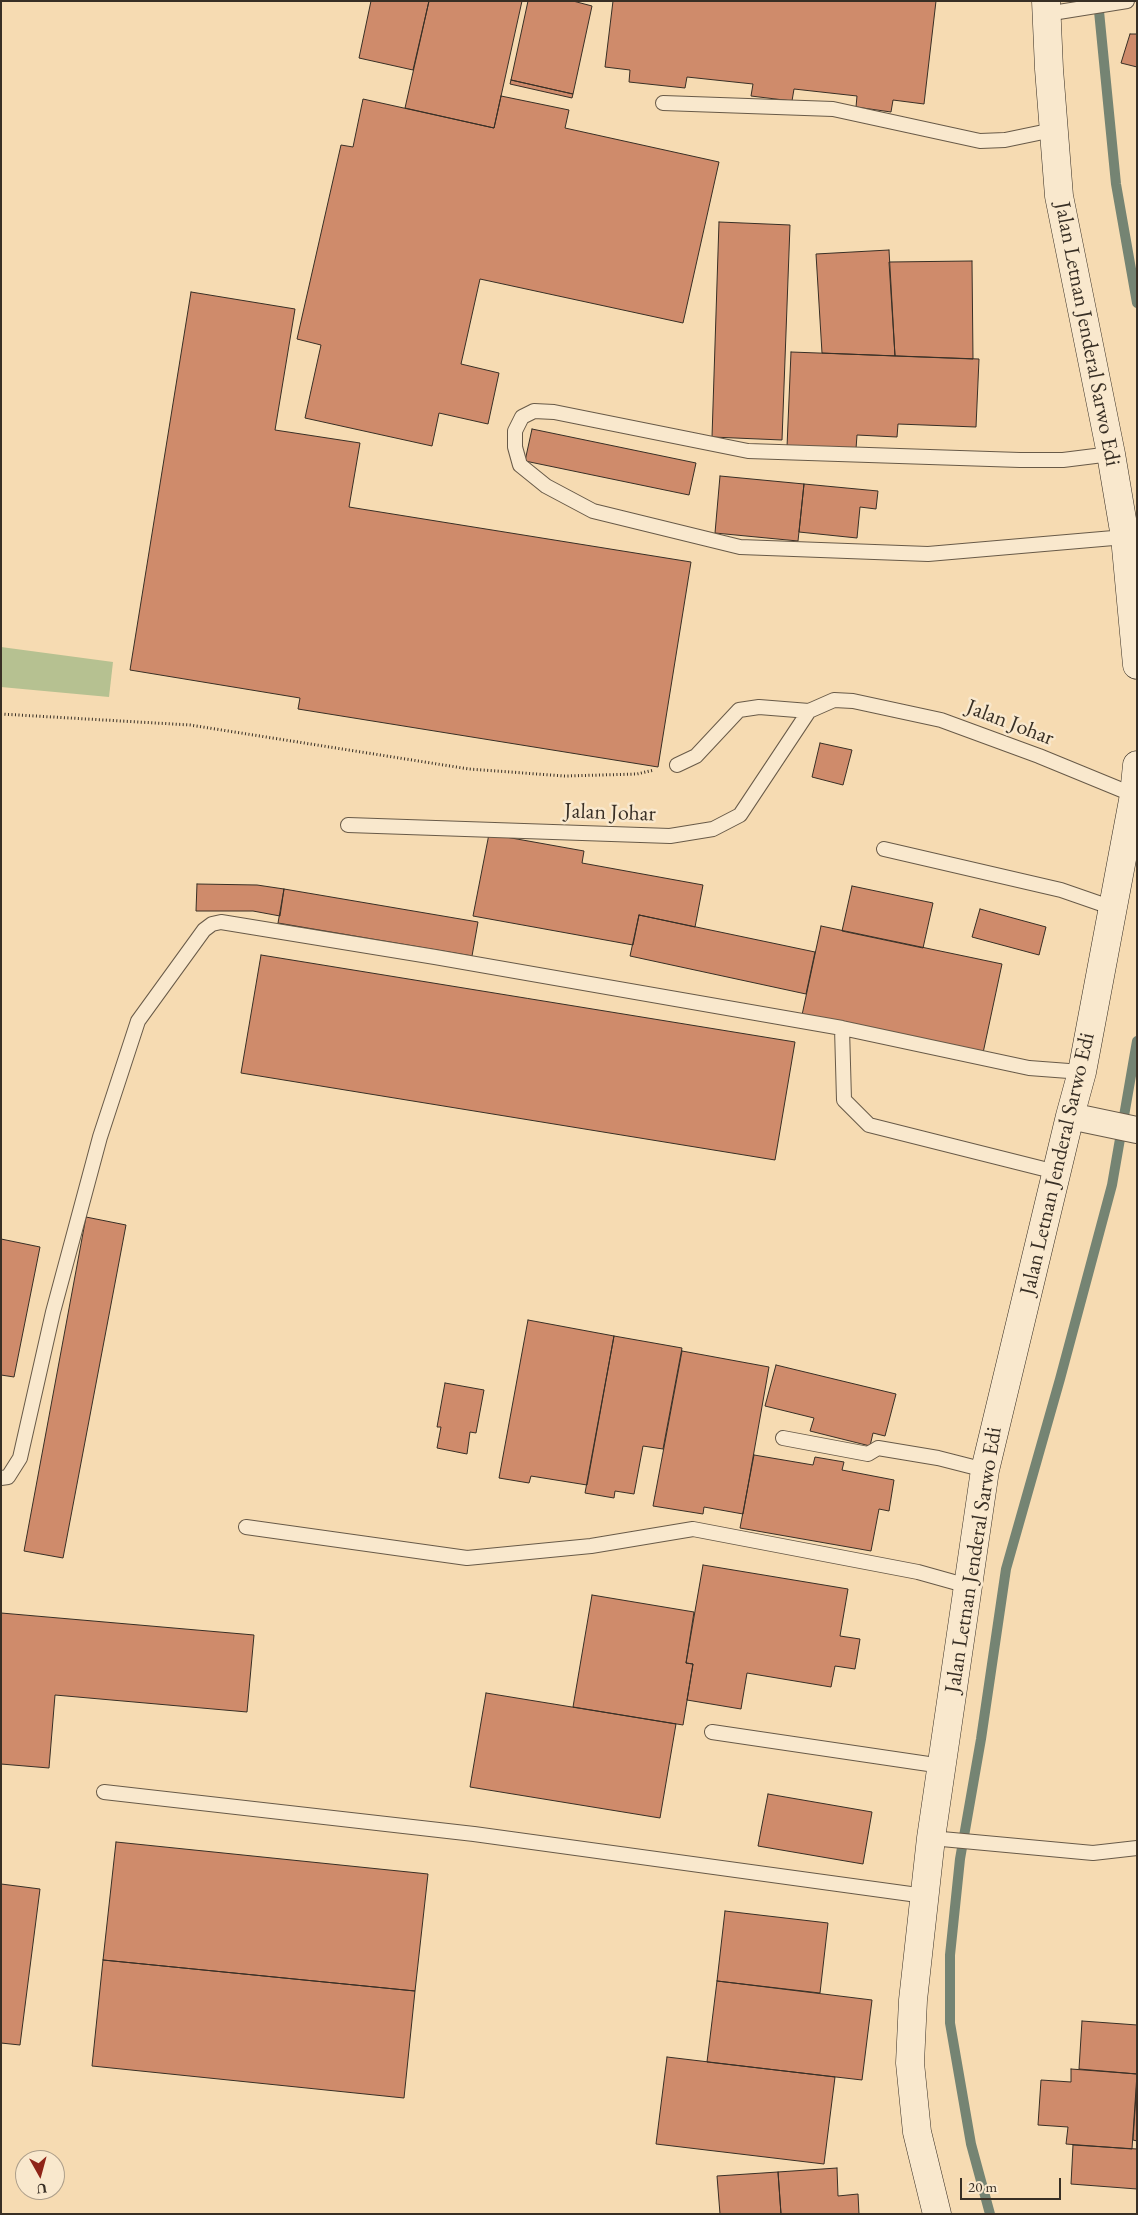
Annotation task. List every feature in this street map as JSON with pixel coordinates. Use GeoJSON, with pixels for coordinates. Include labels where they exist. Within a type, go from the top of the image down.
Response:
{"type":"FeatureCollection","features":[{"type":"Feature","properties":{"kind":"main road","name":"Jalan Letnan Jenderal Sarwo Edi"},"geometry":{"type":"LineString","coordinates":[[1054,9],[1053,130],[1059,196],[1111,454],[1125,537],[1137,665]]}},
{"type":"Feature","properties":{"kind":"main road","name":"Jalan Letnan Jenderal Sarwo Edi"},"geometry":{"type":"LineString","coordinates":[[937,2214],[917,2132],[910,2063],[913,2000],[925,1896],[944,1840],[942,1766],[985,1470],[1056,1172],[1082,1119],[1082,1072],[1134,795],[1137,765]]}},
{"type":"Feature","properties":{"kind":"street"},"geometry":{"type":"LineString","coordinates":[[1082,1119],[1137,1130]]}},
{"type":"Feature","properties":{"kind":"lane"},"geometry":{"type":"LineString","coordinates":[[1054,9],[1127,1]]}},
{"type":"Feature","properties":{"kind":"lane"},"geometry":{"type":"LineString","coordinates":[[663,103],[833,109],[980,141],[1005,140],[1053,130]]}},
{"type":"Feature","properties":{"kind":"lane"},"geometry":{"type":"LineString","coordinates":[[1111,454],[1063,460],[1020,460],[748,451],[554,412],[534,411],[522,417],[515,431],[514,447],[520,465],[546,486],[593,511],[740,547],[928,554],[1125,537]]}},
{"type":"Feature","properties":{"kind":"lane","name":"Jalan Johar"},"geometry":{"type":"LineString","coordinates":[[677,765],[696,756],[739,710],[759,706],[809,711],[834,700],[853,701],[941,720],[1039,756],[1134,795]]}},
{"type":"Feature","properties":{"kind":"lane","name":"Jalan Johar"},"geometry":{"type":"LineString","coordinates":[[348,825],[670,836],[713,829],[740,815],[809,711]]}},
{"type":"Feature","properties":{"kind":"lane"},"geometry":{"type":"LineString","coordinates":[[884,849],[1061,890],[1113,908]]}},
{"type":"Feature","properties":{"kind":"lane"},"geometry":{"type":"LineString","coordinates":[[1,1478],[8,1477],[20,1458],[53,1312],[97,1146],[138,1021],[204,930],[212,924],[221,922],[435,957],[842,1028],[1029,1068],[1082,1072]]}},
{"type":"Feature","properties":{"kind":"lane"},"geometry":{"type":"LineString","coordinates":[[842,1028],[844,1100],[869,1125],[1056,1172]]}},
{"type":"Feature","properties":{"kind":"lane"},"geometry":{"type":"LineString","coordinates":[[783,1438],[868,1454],[878,1448],[938,1458],[985,1470]]}},
{"type":"Feature","properties":{"kind":"lane"},"geometry":{"type":"LineString","coordinates":[[246,1527],[467,1558],[591,1546],[693,1529],[918,1572],[968,1586]]}},
{"type":"Feature","properties":{"kind":"lane"},"geometry":{"type":"LineString","coordinates":[[712,1732],[942,1766]]}},
{"type":"Feature","properties":{"kind":"lane"},"geometry":{"type":"LineString","coordinates":[[104,1792],[474,1834],[925,1896]]}},
{"type":"Feature","properties":{"kind":"lane"},"geometry":{"type":"LineString","coordinates":[[944,1840],[1093,1853],[1137,1848]]}},
{"type":"Feature","properties":{"kind":"path"},"geometry":{"type":"LineString","coordinates":[[1,714],[190,726],[469,769],[564,776],[637,774],[677,765]]}},
{"type":"Feature","properties":{"kind":"green space"},"geometry":{"type":"Polygon","coordinates":[[[1,647],[113,662],[109,697],[1,687],[1,647]]]}},
{"type":"Feature","properties":{"kind":"building"},"geometry":{"type":"Polygon","coordinates":[[[371,1],[429,1],[413,70],[359,58],[371,1]]]}},
{"type":"Feature","properties":{"kind":"building"},"geometry":{"type":"Polygon","coordinates":[[[429,1],[522,1],[494,128],[405,108],[429,1]]]}},
{"type":"Feature","properties":{"kind":"building"},"geometry":{"type":"Polygon","coordinates":[[[528,1],[573,1],[592,6],[573,94],[511,80],[528,1]]]}},
{"type":"Feature","properties":{"kind":"building"},"geometry":{"type":"Polygon","coordinates":[[[613,1],[936,1],[924,104],[893,100],[891,112],[856,107],[857,96],[794,89],[792,101],[751,96],[753,84],[687,77],[685,88],[629,82],[630,70],[605,67],[613,1]]]}},
{"type":"Feature","properties":{"kind":"building"},"geometry":{"type":"Polygon","coordinates":[[[1130,34],[1137,34],[1137,67],[1121,63],[1130,34]]]}},
{"type":"Feature","properties":{"kind":"building"},"geometry":{"type":"Polygon","coordinates":[[[511,80],[573,94],[572,98],[510,84],[511,80]]]}},
{"type":"Feature","properties":{"kind":"building"},"geometry":{"type":"Polygon","coordinates":[[[501,96],[569,110],[565,128],[719,162],[683,323],[480,279],[461,364],[499,373],[488,424],[439,413],[432,446],[305,418],[321,345],[297,339],[341,145],[353,147],[363,99],[494,128],[501,96]]]}},
{"type":"Feature","properties":{"kind":"building"},"geometry":{"type":"Polygon","coordinates":[[[719,222],[790,225],[782,440],[712,437],[719,222]]]}},
{"type":"Feature","properties":{"kind":"building"},"geometry":{"type":"Polygon","coordinates":[[[889,250],[895,356],[822,353],[816,254],[889,250]]]}},
{"type":"Feature","properties":{"kind":"building"},"geometry":{"type":"Polygon","coordinates":[[[972,261],[973,359],[895,356],[889,262],[972,261]]]}},
{"type":"Feature","properties":{"kind":"building"},"geometry":{"type":"Polygon","coordinates":[[[191,292],[295,309],[275,430],[360,443],[349,507],[691,562],[658,767],[298,709],[300,698],[130,670],[191,292]]]}},
{"type":"Feature","properties":{"kind":"building"},"geometry":{"type":"Polygon","coordinates":[[[791,352],[979,359],[976,427],[898,424],[897,437],[857,435],[856,449],[787,447],[791,352]]]}},
{"type":"Feature","properties":{"kind":"building"},"geometry":{"type":"Polygon","coordinates":[[[532,429],[696,463],[689,495],[525,461],[532,429]]]}},
{"type":"Feature","properties":{"kind":"building"},"geometry":{"type":"Polygon","coordinates":[[[720,476],[804,484],[798,541],[715,533],[720,476]]]}},
{"type":"Feature","properties":{"kind":"building"},"geometry":{"type":"Polygon","coordinates":[[[804,484],[878,491],[876,509],[860,507],[857,538],[799,532],[804,484]]]}},
{"type":"Feature","properties":{"kind":"building"},"geometry":{"type":"Polygon","coordinates":[[[820,743],[852,750],[843,785],[812,777],[820,743]]]}},
{"type":"Feature","properties":{"kind":"building"},"geometry":{"type":"Polygon","coordinates":[[[489,834],[584,851],[582,863],[703,885],[695,927],[639,915],[633,945],[473,916],[489,834]]]}},
{"type":"Feature","properties":{"kind":"building"},"geometry":{"type":"Polygon","coordinates":[[[197,884],[257,885],[284,889],[280,916],[253,911],[196,911],[197,884]]]}},
{"type":"Feature","properties":{"kind":"building"},"geometry":{"type":"Polygon","coordinates":[[[852,886],[933,903],[923,948],[842,931],[852,886]]]}},
{"type":"Feature","properties":{"kind":"building"},"geometry":{"type":"Polygon","coordinates":[[[284,889],[478,922],[472,956],[278,923],[284,889]]]}},
{"type":"Feature","properties":{"kind":"building"},"geometry":{"type":"Polygon","coordinates":[[[980,909],[1046,927],[1039,955],[972,937],[980,909]]]}},
{"type":"Feature","properties":{"kind":"building"},"geometry":{"type":"Polygon","coordinates":[[[639,915],[815,952],[806,994],[630,956],[639,915]]]}},
{"type":"Feature","properties":{"kind":"building"},"geometry":{"type":"Polygon","coordinates":[[[821,926],[1002,964],[983,1053],[802,1015],[821,926]]]}},
{"type":"Feature","properties":{"kind":"building"},"geometry":{"type":"Polygon","coordinates":[[[261,955],[795,1042],[775,1160],[241,1073],[261,955]]]}},
{"type":"Feature","properties":{"kind":"building"},"geometry":{"type":"Polygon","coordinates":[[[86,1217],[126,1225],[63,1558],[24,1551],[86,1217]]]}},
{"type":"Feature","properties":{"kind":"building"},"geometry":{"type":"Polygon","coordinates":[[[1,1239],[40,1247],[14,1377],[1,1375],[1,1239]]]}},
{"type":"Feature","properties":{"kind":"building"},"geometry":{"type":"Polygon","coordinates":[[[528,1320],[614,1336],[587,1485],[531,1476],[529,1483],[499,1478],[528,1320]]]}},
{"type":"Feature","properties":{"kind":"building"},"geometry":{"type":"Polygon","coordinates":[[[614,1336],[682,1348],[663,1449],[643,1446],[634,1494],[615,1491],[614,1498],[585,1493],[614,1336]]]}},
{"type":"Feature","properties":{"kind":"building"},"geometry":{"type":"Polygon","coordinates":[[[682,1351],[769,1367],[743,1514],[704,1507],[703,1514],[653,1506],[682,1351]]]}},
{"type":"Feature","properties":{"kind":"building"},"geometry":{"type":"Polygon","coordinates":[[[776,1365],[896,1394],[885,1436],[873,1433],[870,1446],[810,1431],[814,1418],[765,1406],[776,1365]]]}},
{"type":"Feature","properties":{"kind":"building"},"geometry":{"type":"Polygon","coordinates":[[[445,1383],[484,1390],[476,1433],[470,1432],[467,1454],[437,1448],[441,1427],[437,1427],[445,1383]]]}},
{"type":"Feature","properties":{"kind":"building"},"geometry":{"type":"Polygon","coordinates":[[[754,1455],[813,1465],[815,1457],[844,1462],[842,1470],[894,1480],[889,1511],[879,1509],[871,1551],[740,1528],[754,1455]]]}},
{"type":"Feature","properties":{"kind":"building"},"geometry":{"type":"Polygon","coordinates":[[[703,1565],[848,1589],[840,1636],[860,1639],[855,1669],[835,1666],[831,1687],[747,1673],[741,1709],[687,1700],[693,1664],[686,1663],[703,1565]]]}},
{"type":"Feature","properties":{"kind":"building"},"geometry":{"type":"Polygon","coordinates":[[[592,1595],[694,1612],[686,1663],[693,1664],[683,1725],[573,1707],[592,1595]]]}},
{"type":"Feature","properties":{"kind":"building"},"geometry":{"type":"Polygon","coordinates":[[[1,1613],[254,1635],[247,1712],[55,1695],[49,1768],[1,1764],[1,1613]]]}},
{"type":"Feature","properties":{"kind":"building"},"geometry":{"type":"Polygon","coordinates":[[[486,1693],[676,1724],[660,1818],[470,1787],[486,1693]]]}},
{"type":"Feature","properties":{"kind":"building"},"geometry":{"type":"Polygon","coordinates":[[[768,1794],[872,1812],[863,1864],[758,1846],[768,1794]]]}},
{"type":"Feature","properties":{"kind":"building"},"geometry":{"type":"Polygon","coordinates":[[[116,1842],[428,1874],[415,1991],[103,1960],[116,1842]]]}},
{"type":"Feature","properties":{"kind":"building"},"geometry":{"type":"Polygon","coordinates":[[[1,1884],[40,1889],[20,2045],[1,2043],[1,1884]]]}},
{"type":"Feature","properties":{"kind":"building"},"geometry":{"type":"Polygon","coordinates":[[[725,1911],[828,1923],[820,1993],[717,1981],[725,1911]]]}},
{"type":"Feature","properties":{"kind":"building"},"geometry":{"type":"Polygon","coordinates":[[[103,1960],[415,1991],[404,2098],[92,2066],[103,1960]]]}},
{"type":"Feature","properties":{"kind":"building"},"geometry":{"type":"Polygon","coordinates":[[[717,1981],[872,2000],[862,2080],[707,2062],[717,1981]]]}},
{"type":"Feature","properties":{"kind":"building"},"geometry":{"type":"Polygon","coordinates":[[[1082,2021],[1137,2025],[1137,2074],[1079,2069],[1082,2021]]]}},
{"type":"Feature","properties":{"kind":"building"},"geometry":{"type":"Polygon","coordinates":[[[667,2057],[835,2077],[824,2164],[656,2144],[667,2057]]]}},
{"type":"Feature","properties":{"kind":"building"},"geometry":{"type":"Polygon","coordinates":[[[1071,2069],[1137,2074],[1132,2149],[1066,2144],[1068,2127],[1038,2125],[1041,2080],[1071,2082],[1071,2069]]]}},
{"type":"Feature","properties":{"kind":"building"},"geometry":{"type":"Polygon","coordinates":[[[1137,2080],[1137,2141],[1133,2140],[1137,2080]]]}},
{"type":"Feature","properties":{"kind":"building"},"geometry":{"type":"Polygon","coordinates":[[[1073,2145],[1137,2149],[1137,2189],[1071,2184],[1073,2145]]]}},
{"type":"Feature","properties":{"kind":"building"},"geometry":{"type":"Polygon","coordinates":[[[837,2168],[838,2196],[858,2194],[859,2214],[781,2214],[778,2172],[837,2168]]]}},
{"type":"Feature","properties":{"kind":"building"},"geometry":{"type":"Polygon","coordinates":[[[778,2172],[781,2214],[720,2214],[717,2176],[778,2172]]]}},
{"type":"Feature","properties":{"kind":"waterway"},"geometry":{"type":"LineString","coordinates":[[1098,1],[1116,184],[1137,303]]}},
{"type":"Feature","properties":{"kind":"waterway"},"geometry":{"type":"LineString","coordinates":[[990,2214],[971,2144],[950,2023],[950,1955],[960,1859],[981,1739],[1006,1569],[1112,1185],[1137,1041]]}}]}
